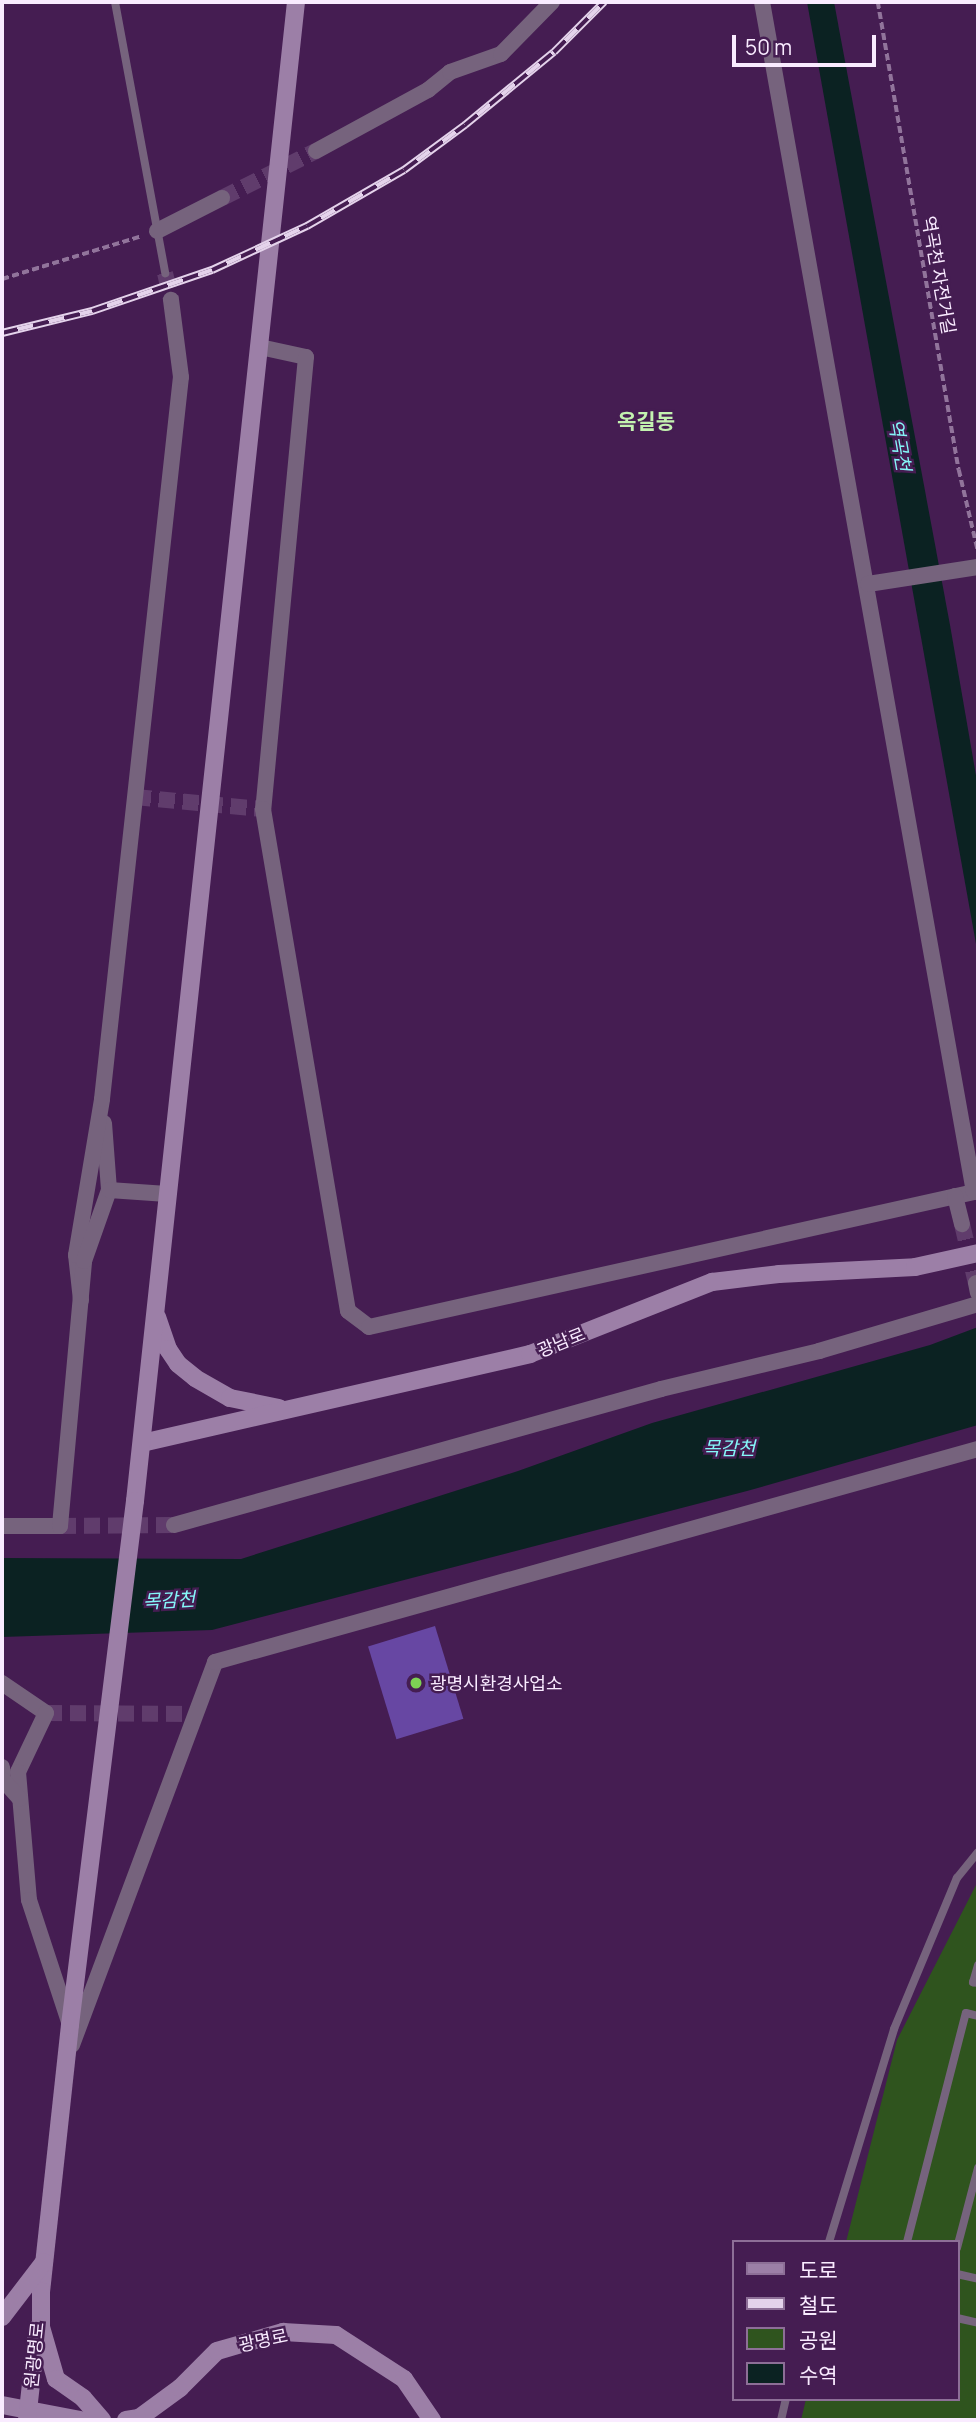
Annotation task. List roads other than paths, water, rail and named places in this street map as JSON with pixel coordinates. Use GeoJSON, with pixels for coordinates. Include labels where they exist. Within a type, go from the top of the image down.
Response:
{"type":"FeatureCollection","features":[{"type":"Feature","properties":{"kind":"main road"},"geometry":{"type":"LineString","coordinates":[[102,2420],[83,2398],[56,2379],[41,2327],[41,2291],[65,2062],[142,1443],[296,2]]}},
{"type":"Feature","properties":{"kind":"main road","name":"광남로"},"geometry":{"type":"LineString","coordinates":[[142,1443],[530,1354],[712,1282],[779,1273],[915,1267],[978,1253]]}},
{"type":"Feature","properties":{"kind":"main road"},"geometry":{"type":"LineString","coordinates":[[155,1306],[168,1349],[178,1364],[195,1378],[230,1398],[286,1410]]}},
{"type":"Feature","properties":{"kind":"main road"},"geometry":{"type":"LineString","coordinates":[[2,2317],[44,2262]]}},
{"type":"Feature","properties":{"kind":"main road","name":"원광명로"},"geometry":{"type":"LineString","coordinates":[[28,2416],[41,2291]]}},
{"type":"Feature","properties":{"kind":"main road","name":"광명로"},"geometry":{"type":"LineString","coordinates":[[126,2420],[139,2418],[180,2388],[217,2351],[283,2332],[336,2335],[404,2379],[432,2420]]}},
{"type":"Feature","properties":{"kind":"main road"},"geometry":{"type":"LineString","coordinates":[[2,2405],[28,2416],[81,2420]]}},
{"type":"Feature","properties":{"kind":"street"},"geometry":{"type":"LineString","coordinates":[[316,151],[428,90],[450,72],[501,54],[552,2]]}},
{"type":"Feature","properties":{"kind":"street"},"geometry":{"type":"LineString","coordinates":[[260,347],[306,357],[263,809],[348,1311],[369,1327],[974,1192],[868,584],[762,2]]}},
{"type":"Feature","properties":{"kind":"street"},"geometry":{"type":"LineString","coordinates":[[157,231],[222,198]]}},
{"type":"Feature","properties":{"kind":"street"},"geometry":{"type":"LineString","coordinates":[[81,1300],[76,1255],[102,1100],[181,377],[171,300]]}},
{"type":"Feature","properties":{"kind":"street"},"geometry":{"type":"LineString","coordinates":[[868,584],[978,567]]}},
{"type":"Feature","properties":{"kind":"street"},"geometry":{"type":"LineString","coordinates":[[2,1526],[60,1526],[84,1261],[109,1190],[102,1100]]}},
{"type":"Feature","properties":{"kind":"street"},"geometry":{"type":"LineString","coordinates":[[109,1190],[167,1194]]}},
{"type":"Feature","properties":{"kind":"street"},"geometry":{"type":"LineString","coordinates":[[955,1196],[962,1224]]}},
{"type":"Feature","properties":{"kind":"street"},"geometry":{"type":"LineString","coordinates":[[174,1525],[635,1396],[819,1351],[978,1304]]}},
{"type":"Feature","properties":{"kind":"street"},"geometry":{"type":"LineString","coordinates":[[65,2062],[215,1662],[978,1449]]}},
{"type":"Feature","properties":{"kind":"street"},"geometry":{"type":"LineString","coordinates":[[2,1683],[46,1713],[18,1772],[20,1799],[29,1900],[70,2025]]}},
{"type":"Feature","properties":{"kind":"street"},"geometry":{"type":"LineString","coordinates":[[2,1778],[20,1799]]}},
{"type":"Feature","properties":{"kind":"lane"},"geometry":{"type":"LineString","coordinates":[[115,2],[165,273]]}},
{"type":"Feature","properties":{"kind":"lane"},"geometry":{"type":"LineString","coordinates":[[830,2240],[894,2029],[957,1878],[978,1852]]}},
{"type":"Feature","properties":{"kind":"lane"},"geometry":{"type":"LineString","coordinates":[[978,1965],[974,1982],[978,1983]]}},
{"type":"Feature","properties":{"kind":"lane"},"geometry":{"type":"LineString","coordinates":[[908,2240],[966,2013],[978,2016]]}},
{"type":"Feature","properties":{"kind":"lane"},"geometry":{"type":"LineString","coordinates":[[959,2240],[978,2168]]}},
{"type":"Feature","properties":{"kind":"lane"},"geometry":{"type":"LineString","coordinates":[[959,2274],[978,2279]]}},
{"type":"Feature","properties":{"kind":"lane"},"geometry":{"type":"LineString","coordinates":[[959,2318],[978,2323]]}},
{"type":"Feature","properties":{"kind":"lane"},"geometry":{"type":"LineString","coordinates":[[781,2420],[786,2401]]}},
{"type":"Feature","properties":{"kind":"water","name":"역곡천"},"geometry":{"type":"Polygon","coordinates":[[[807,2],[834,2],[950,625],[978,787],[978,955],[807,2]]]}},
{"type":"Feature","properties":{"kind":"water","name":"목감천"},"geometry":{"type":"Polygon","coordinates":[[[978,1327],[978,1425],[747,1491],[212,1630],[2,1637],[2,1558],[241,1559],[518,1471],[652,1423],[930,1345],[978,1327]]]}},
{"type":"Feature","properties":{"kind":"tunnel"},"geometry":{"type":"LineString","coordinates":[[222,198],[316,151]]}},
{"type":"Feature","properties":{"kind":"tunnel"},"geometry":{"type":"LineString","coordinates":[[165,273],[171,300]]}},
{"type":"Feature","properties":{"kind":"tunnel"},"geometry":{"type":"LineString","coordinates":[[135,797],[263,809]]}},
{"type":"Feature","properties":{"kind":"tunnel"},"geometry":{"type":"LineString","coordinates":[[962,1224],[976,1283]]}},
{"type":"Feature","properties":{"kind":"tunnel"},"geometry":{"type":"LineString","coordinates":[[60,1526],[174,1525]]}},
{"type":"Feature","properties":{"kind":"tunnel"},"geometry":{"type":"LineString","coordinates":[[46,1713],[195,1714]]}},
{"type":"Feature","properties":{"kind":"railway"},"geometry":{"type":"LineString","coordinates":[[2,333],[92,311],[212,270],[307,226],[404,170],[465,125],[554,52],[604,2]]}},
{"type":"Feature","properties":{"kind":"place","name":"광명시환경사업소"},"geometry":{"type":"Point","coordinates":[416,1683]}},
{"type":"Feature","properties":{"kind":"district","name":"옥길동"},"geometry":{"type":"Point","coordinates":[646,421]}}]}
